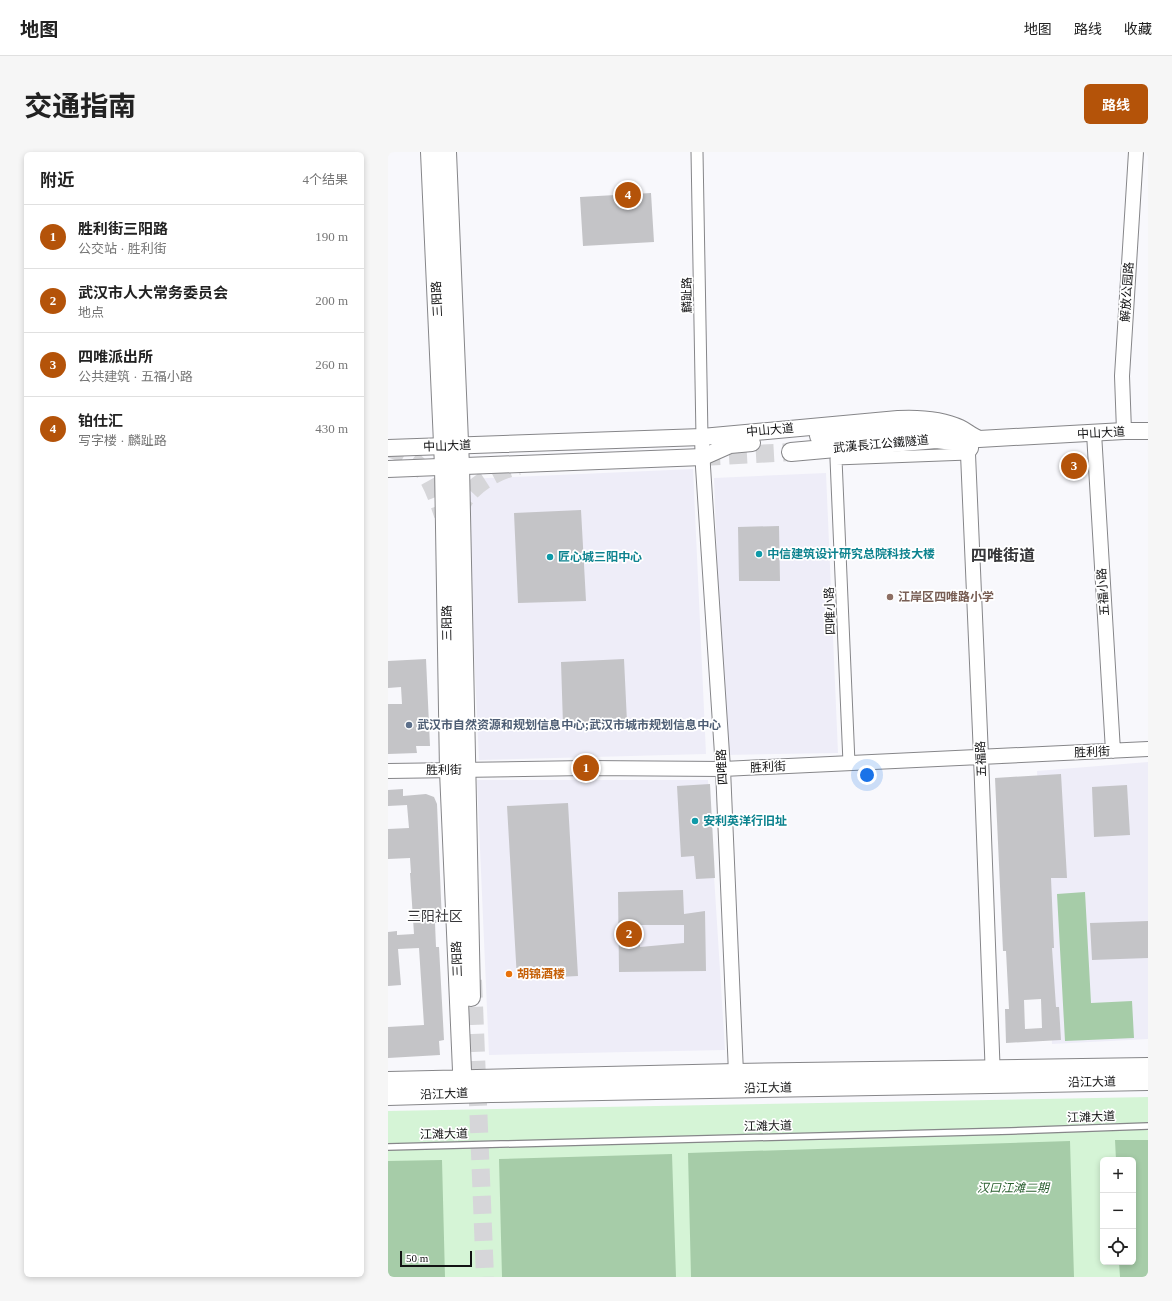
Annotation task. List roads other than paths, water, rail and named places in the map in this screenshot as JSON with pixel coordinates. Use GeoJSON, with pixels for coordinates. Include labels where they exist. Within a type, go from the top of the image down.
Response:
{"type":"FeatureCollection","features":[{"type":"Feature","properties":{"kind":"main road","name":"三阳路"},"geometry":{"type":"LineString","coordinates":[[430,152],[452,446]]}},
{"type":"Feature","properties":{"kind":"main road","name":"三阳路"},"geometry":{"type":"LineString","coordinates":[[447,152],[458,770],[468,1087]]}},
{"type":"Feature","properties":{"kind":"main road","name":"中山大道"},"geometry":{"type":"LineString","coordinates":[[388,448],[702,436],[919,418],[958,428],[972,446]]}},
{"type":"Feature","properties":{"kind":"main road","name":"中山大道"},"geometry":{"type":"LineString","coordinates":[[388,469],[703,457],[730,445],[830,435],[865,436],[928,430],[947,431],[972,446],[1094,433],[1124,431],[1148,432]]}},
{"type":"Feature","properties":{"kind":"main road","name":"武漢長江公鐵隧道"},"geometry":{"type":"LineString","coordinates":[[791,452],[936,439],[954,441],[972,446]]}},
{"type":"Feature","properties":{"kind":"main road","name":"沿江大道"},"geometry":{"type":"LineString","coordinates":[[388,1081],[468,1087],[993,1077],[1148,1067]]}},
{"type":"Feature","properties":{"kind":"main road","name":"沿江大道"},"geometry":{"type":"LineString","coordinates":[[388,1096],[468,1087],[736,1073],[1148,1081]]}},
{"type":"Feature","properties":{"kind":"street","name":"麟趾路"},"geometry":{"type":"LineString","coordinates":[[697,152],[702,436]]}},
{"type":"Feature","properties":{"kind":"street","name":"解放公园路"},"geometry":{"type":"LineString","coordinates":[[1124,431],[1122,376],[1136,152]]}},
{"type":"Feature","properties":{"kind":"street","name":"五福小路"},"geometry":{"type":"LineString","coordinates":[[1094,433],[1113,751]]}},
{"type":"Feature","properties":{"kind":"street","name":"四唯路"},"geometry":{"type":"LineString","coordinates":[[702,436],[723,769],[736,1073]]}},
{"type":"Feature","properties":{"kind":"street","name":"中山大道"},"geometry":{"type":"LineString","coordinates":[[836,459],[972,446]]}},
{"type":"Feature","properties":{"kind":"street","name":"五福路"},"geometry":{"type":"LineString","coordinates":[[972,446],[981,756],[993,1077]]}},
{"type":"Feature","properties":{"kind":"street","name":"四唯小路"},"geometry":{"type":"LineString","coordinates":[[836,459],[849,763]]}},
{"type":"Feature","properties":{"kind":"street","name":"胜利街"},"geometry":{"type":"LineString","coordinates":[[388,771],[586,768],[723,769],[1148,749]]}},
{"type":"Feature","properties":{"kind":"lane","name":"江滩大道"},"geometry":{"type":"LineString","coordinates":[[388,1147],[1011,1131],[1148,1126]]}},
{"type":"Feature","properties":{"kind":"tunnel"},"geometry":{"type":"LineString","coordinates":[[388,448],[400,452],[410,458],[425,473],[435,492],[443,515]]}},
{"type":"Feature","properties":{"kind":"tunnel"},"geometry":{"type":"LineString","coordinates":[[702,457],[791,452]]}},
{"type":"Feature","properties":{"kind":"tunnel"},"geometry":{"type":"LineString","coordinates":[[459,515],[461,506],[473,489],[491,476],[519,466]]}},
{"type":"Feature","properties":{"kind":"tunnel"},"geometry":{"type":"LineString","coordinates":[[473,980],[485,1277]]}},
{"type":"Feature","properties":{"kind":"place","name":"铂仕汇"},"geometry":{"type":"Point","coordinates":[628,195]}},
{"type":"Feature","properties":{"kind":"place","name":"四唯派出所"},"geometry":{"type":"Point","coordinates":[1074,466]}},
{"type":"Feature","properties":{"kind":"place","name":"中信建筑设计研究总院科技大楼"},"geometry":{"type":"Point","coordinates":[759,554]}},
{"type":"Feature","properties":{"kind":"place","name":"匠心城三阳中心"},"geometry":{"type":"Point","coordinates":[550,557]}},
{"type":"Feature","properties":{"kind":"place","name":"江岸区四唯路小学"},"geometry":{"type":"Point","coordinates":[890,597]}},
{"type":"Feature","properties":{"kind":"place","name":"武汉市自然资源和规划信息中心;武汉市城市规划信息中心"},"geometry":{"type":"Point","coordinates":[409,725]}},
{"type":"Feature","properties":{"kind":"place","name":"胜利街三阳路"},"geometry":{"type":"Point","coordinates":[586,768]}},
{"type":"Feature","properties":{"kind":"place","name":"安利英洋行旧址"},"geometry":{"type":"Point","coordinates":[695,821]}},
{"type":"Feature","properties":{"kind":"place","name":"武汉市人大常务委员会"},"geometry":{"type":"Point","coordinates":[629,934]}},
{"type":"Feature","properties":{"kind":"place","name":"胡锦酒楼"},"geometry":{"type":"Point","coordinates":[509,974]}},
{"type":"Feature","properties":{"kind":"district","name":"四唯街道"},"geometry":{"type":"Point","coordinates":[1003,555]}},
{"type":"Feature","properties":{"kind":"district","name":"三阳社区"},"geometry":{"type":"Point","coordinates":[435,916]}},
{"type":"Feature","properties":{"kind":"park label","name":"汉口江滩二期"},"geometry":{"type":"Point","coordinates":[1013,1188]}}]}
